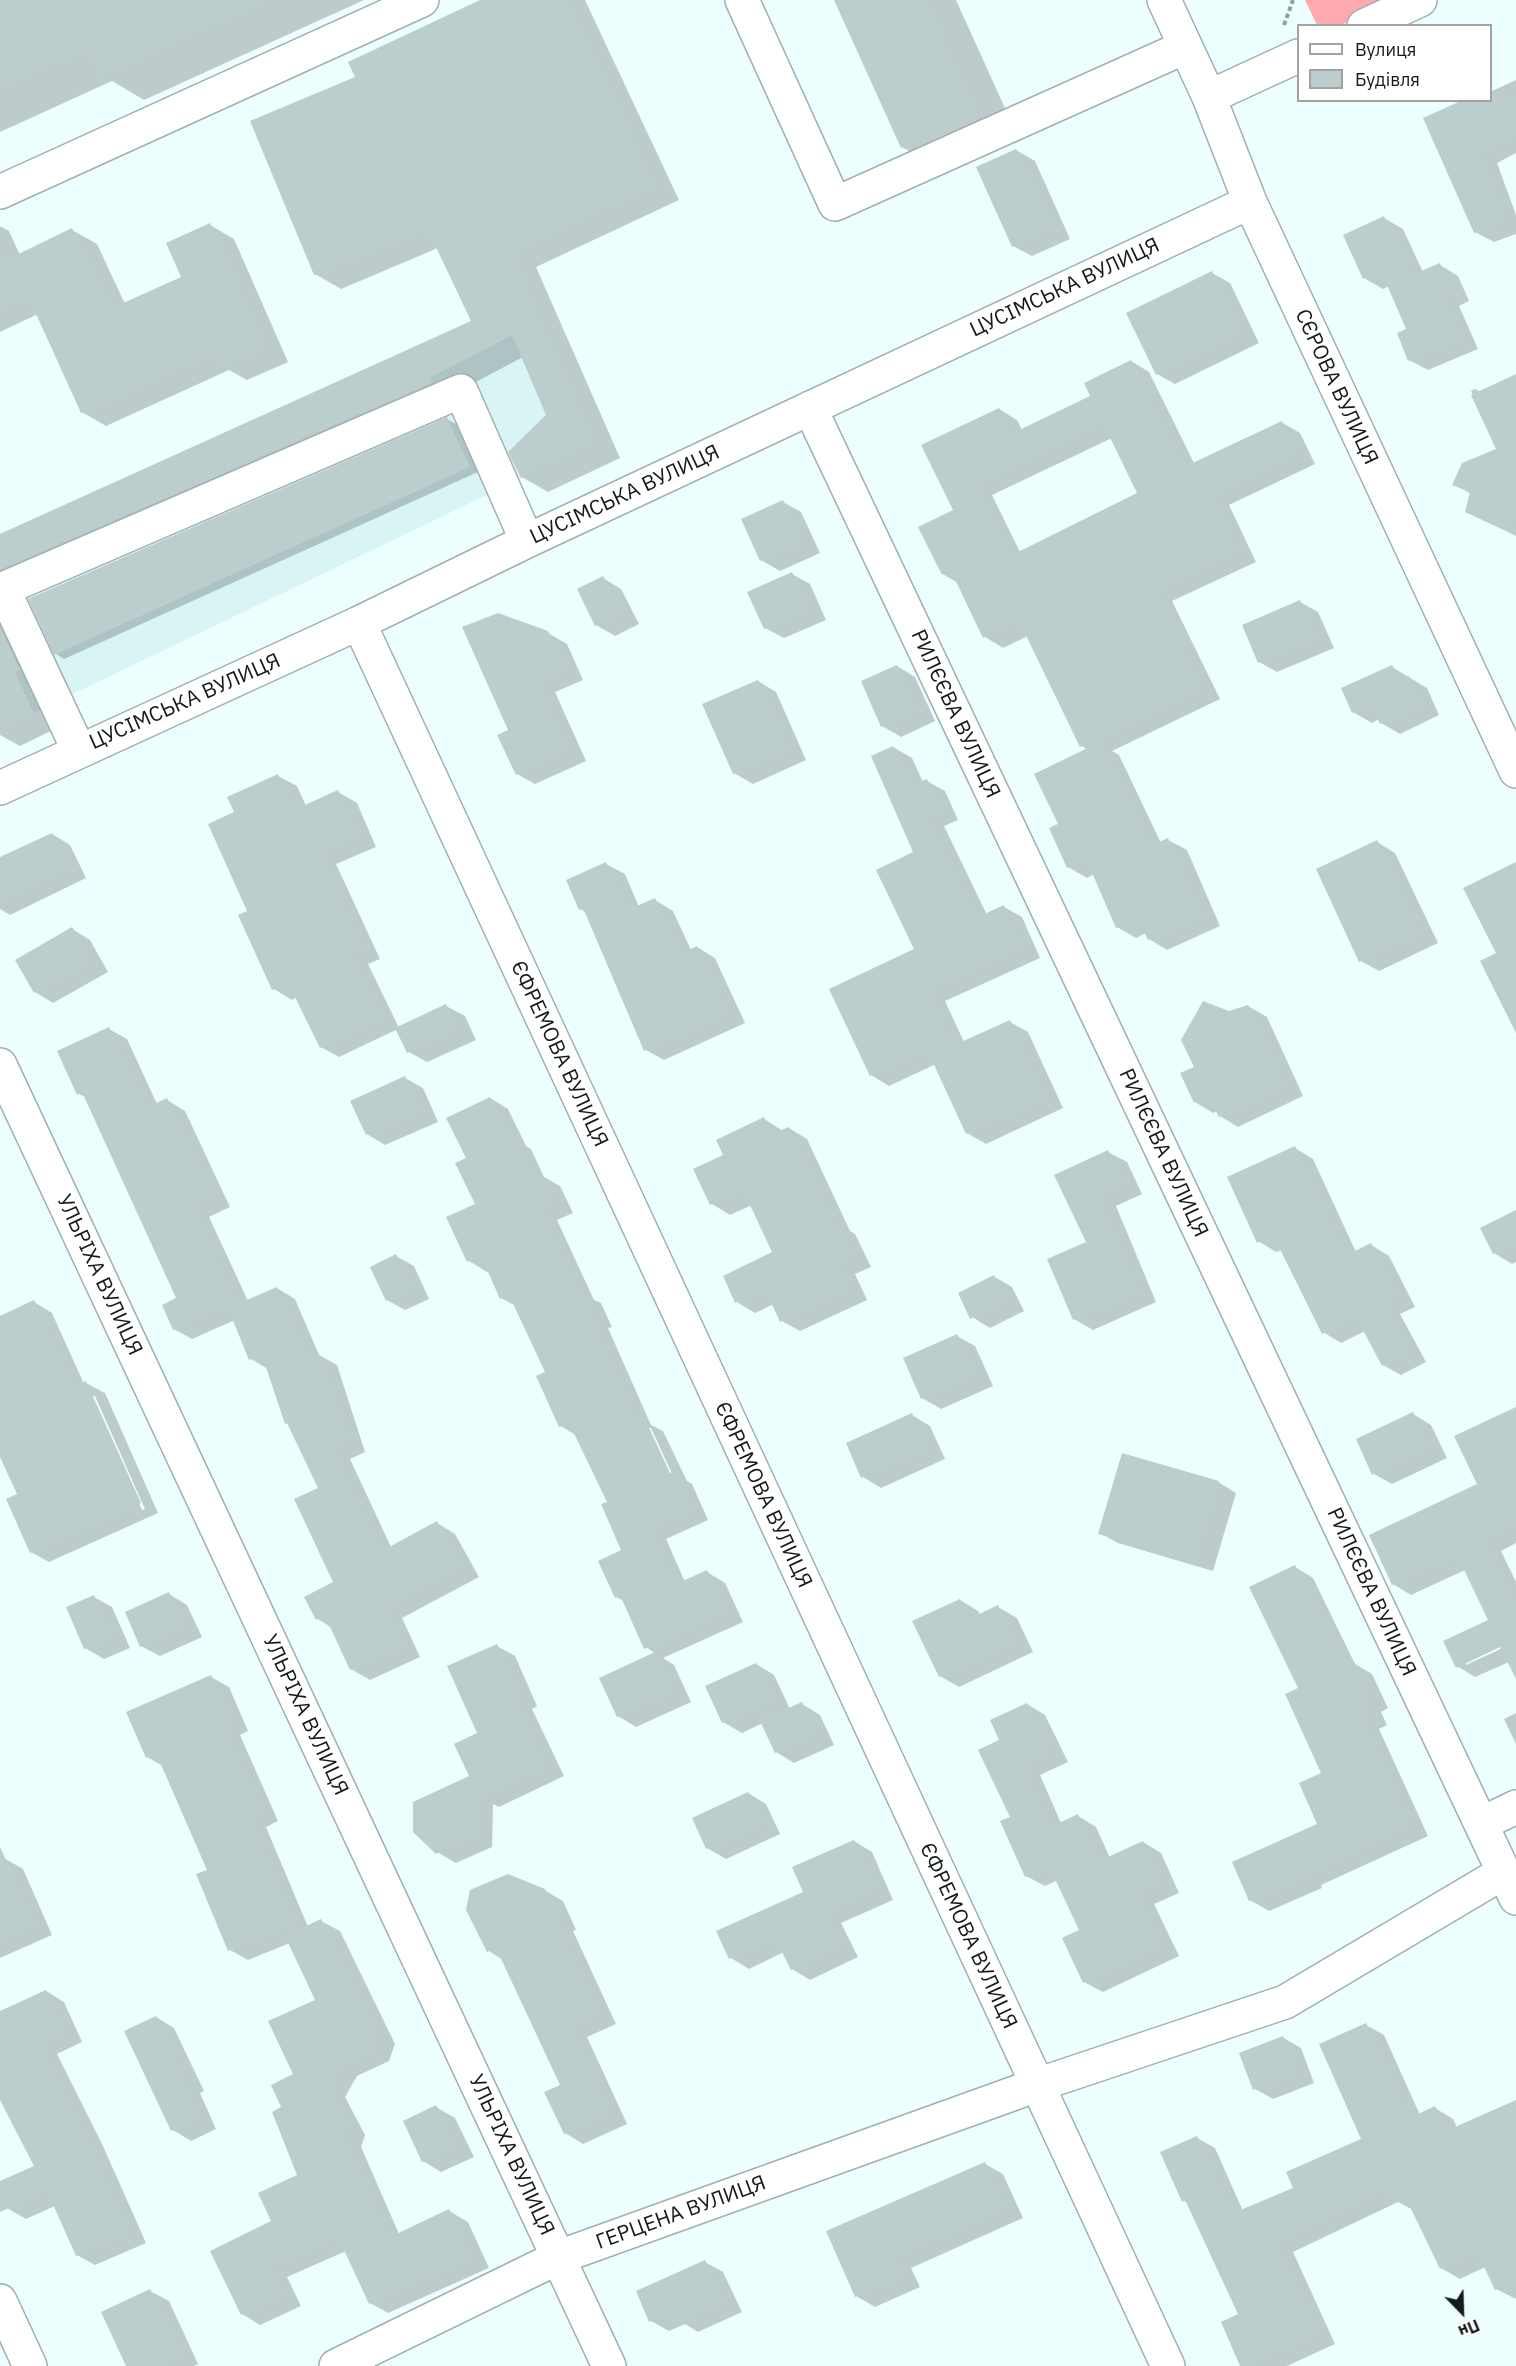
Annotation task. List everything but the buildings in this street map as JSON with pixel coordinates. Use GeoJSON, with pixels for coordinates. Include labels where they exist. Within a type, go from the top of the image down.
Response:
{"type":"FeatureCollection","features":[{"type":"Feature","properties":{"kind":"street"},"geometry":{"type":"LineString","coordinates":[[0,192],[422,0]]}},
{"type":"Feature","properties":{"kind":"street"},"geometry":{"type":"LineString","coordinates":[[742,0],[835,204],[1185,47]]}},
{"type":"Feature","properties":{"kind":"street","name":"СЄРОВА ВУЛИЦЯ"},"geometry":{"type":"LineString","coordinates":[[1164,0],[1209,97],[1250,202],[1516,771]]}},
{"type":"Feature","properties":{"kind":"street"},"geometry":{"type":"LineString","coordinates":[[1368,24],[1420,0]]}},
{"type":"Feature","properties":{"kind":"street"},"geometry":{"type":"LineString","coordinates":[[1209,97],[1297,57]]}},
{"type":"Feature","properties":{"kind":"street","name":"ЦУСІМСЬКА ВУЛИЦЯ"},"geometry":{"type":"LineString","coordinates":[[0,788],[359,623],[526,541],[1250,202]]}},
{"type":"Feature","properties":{"kind":"street"},"geometry":{"type":"LineString","coordinates":[[79,751],[3,589],[461,391],[526,541]]}},
{"type":"Feature","properties":{"kind":"street","name":"РИЛЄЄВА ВУЛИЦЯ"},"geometry":{"type":"LineString","coordinates":[[810,408],[1510,1885]]}},
{"type":"Feature","properties":{"kind":"street","name":"ЄФРЕМОВА ВУЛИЦЯ"},"geometry":{"type":"LineString","coordinates":[[359,623],[1168,2366]]}},
{"type":"Feature","properties":{"kind":"street","name":"УЛЬРІХА ВУЛИЦЯ"},"geometry":{"type":"LineString","coordinates":[[0,1065],[609,2366]]}},
{"type":"Feature","properties":{"kind":"street"},"geometry":{"type":"LineString","coordinates":[[1480,1824],[1516,1807]]}},
{"type":"Feature","properties":{"kind":"street","name":"ГЕРЦЕНА ВУЛИЦЯ"},"geometry":{"type":"LineString","coordinates":[[336,2366],[559,2257],[1037,2085],[1285,2002],[1510,1885]]}},
{"type":"Feature","properties":{"kind":"street"},"geometry":{"type":"LineString","coordinates":[[0,2301],[30,2366]]}},
{"type":"Feature","properties":{"kind":"shaded area"},"geometry":{"type":"Polygon","coordinates":[[[1305,0],[1397,0],[1343,24],[1317,24],[1305,0]]]}},
{"type":"Feature","properties":{"kind":"shaded area"},"geometry":{"type":"Polygon","coordinates":[[[530,295],[595,443],[0,729],[0,534],[530,295]]]}}]}
